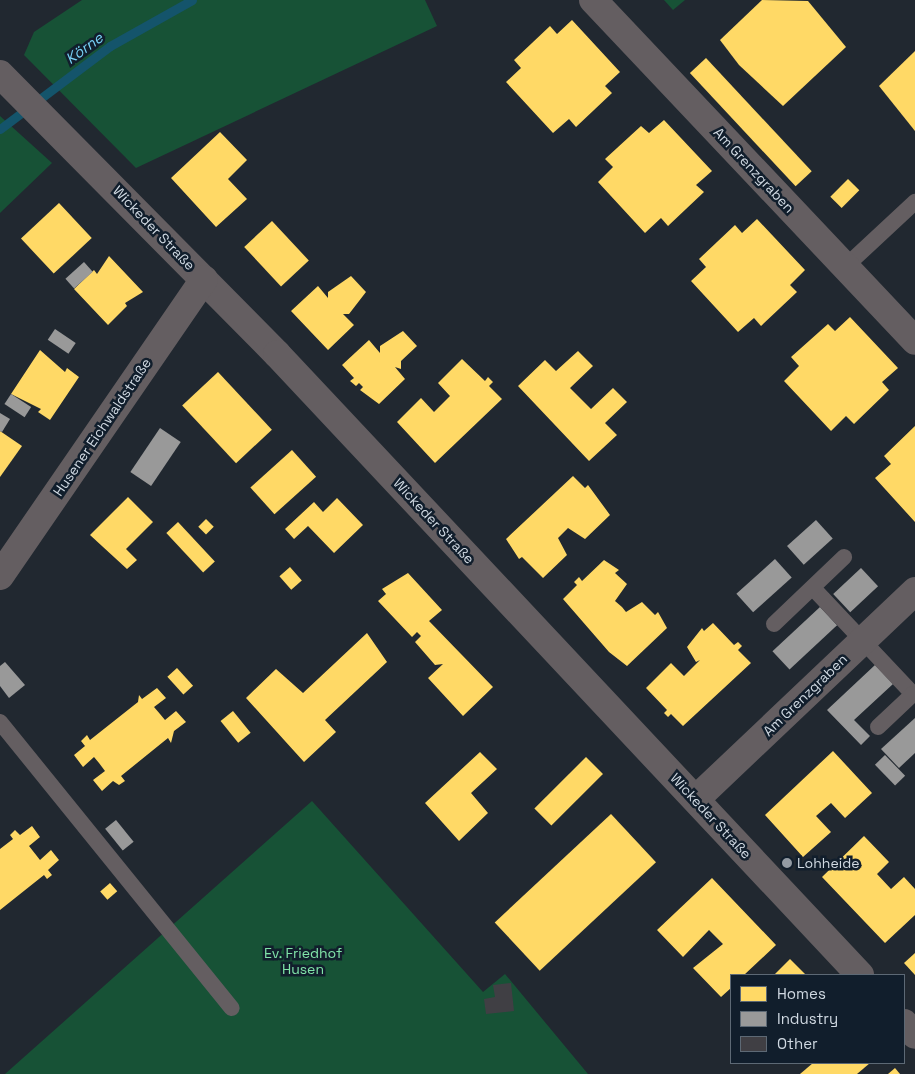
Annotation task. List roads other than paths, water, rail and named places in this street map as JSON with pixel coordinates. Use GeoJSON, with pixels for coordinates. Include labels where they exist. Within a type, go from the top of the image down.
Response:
{"type":"FeatureCollection","features":[{"type":"Feature","properties":{"kind":"street","name":"Am Grenzgraben"},"geometry":{"type":"LineString","coordinates":[[593,0],[915,341]]}},
{"type":"Feature","properties":{"kind":"street","name":"Wickeder Straße"},"geometry":{"type":"LineString","coordinates":[[0,74],[61,133],[204,279],[859,974]]}},
{"type":"Feature","properties":{"kind":"street","name":"Husener Eichwaldstraße"},"geometry":{"type":"LineString","coordinates":[[0,576],[204,279]]}},
{"type":"Feature","properties":{"kind":"street","name":"Am Grenzgraben"},"geometry":{"type":"LineString","coordinates":[[696,799],[915,591]]}},
{"type":"Feature","properties":{"kind":"street"},"geometry":{"type":"LineString","coordinates":[[905,1023],[915,1035]]}},
{"type":"Feature","properties":{"kind":"lane"},"geometry":{"type":"LineString","coordinates":[[845,267],[915,202]]}},
{"type":"Feature","properties":{"kind":"lane"},"geometry":{"type":"LineString","coordinates":[[774,624],[844,557]]}},
{"type":"Feature","properties":{"kind":"lane"},"geometry":{"type":"LineString","coordinates":[[812,588],[913,694],[878,727]]}},
{"type":"Feature","properties":{"kind":"lane"},"geometry":{"type":"LineString","coordinates":[[0,722],[232,1008]]}},
{"type":"Feature","properties":{"kind":"waterway","name":"Körne"},"geometry":{"type":"LineString","coordinates":[[0,129],[110,46],[192,0]]}},
{"type":"Feature","properties":{"kind":"place","name":"Lohheide"},"geometry":{"type":"Point","coordinates":[787,863]}},
{"type":"Feature","properties":{"kind":"park label","name":"Ev. Friedhof Husen"},"geometry":{"type":"Point","coordinates":[303,962]}}]}
